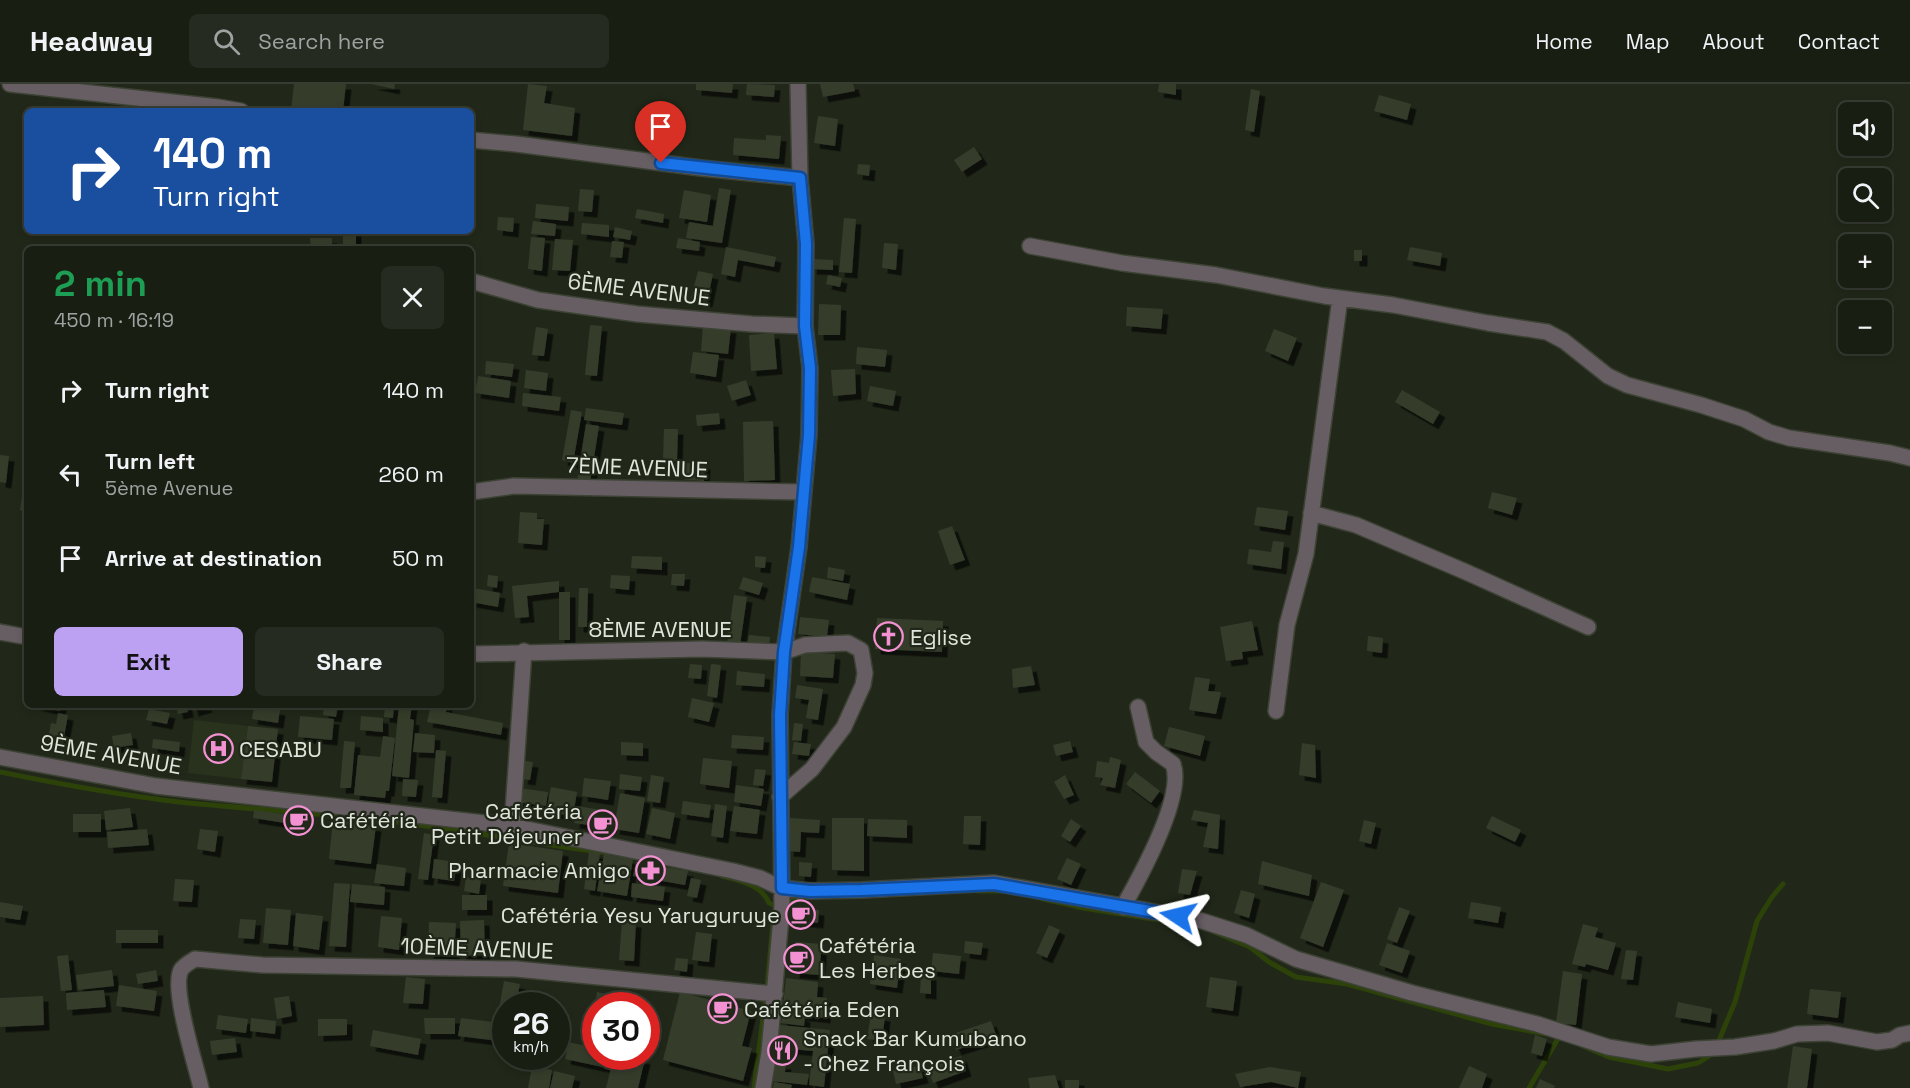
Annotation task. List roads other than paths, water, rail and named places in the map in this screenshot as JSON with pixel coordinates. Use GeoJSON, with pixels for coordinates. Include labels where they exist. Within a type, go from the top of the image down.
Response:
{"type":"FeatureCollection","features":[{"type":"Feature","properties":{"kind":"street"},"geometry":{"type":"LineString","coordinates":[[10,84],[224,108]]}},
{"type":"Feature","properties":{"kind":"street"},"geometry":{"type":"LineString","coordinates":[[763,1088],[768,994],[782,898],[780,715],[784,652],[799,547],[802,492],[809,435],[810,368],[805,326],[806,244],[800,178],[798,84]]}},
{"type":"Feature","properties":{"kind":"street"},"geometry":{"type":"LineString","coordinates":[[474,140],[800,178]]}},
{"type":"Feature","properties":{"kind":"street"},"geometry":{"type":"LineString","coordinates":[[1030,246],[1122,263],[1216,275],[1547,332],[1564,341],[1608,376],[1627,385],[1744,419],[1769,432],[1788,438],[1910,458]]}},
{"type":"Feature","properties":{"kind":"street","name":"6ÈME AVENUE"},"geometry":{"type":"LineString","coordinates":[[474,282],[538,300],[637,314],[805,326]]}},
{"type":"Feature","properties":{"kind":"street"},"geometry":{"type":"LineString","coordinates":[[1276,711],[1287,625],[1306,554],[1340,298]]}},
{"type":"Feature","properties":{"kind":"street","name":"7ÈME AVENUE"},"geometry":{"type":"LineString","coordinates":[[474,492],[514,486],[802,492]]}},
{"type":"Feature","properties":{"kind":"street"},"geometry":{"type":"LineString","coordinates":[[1311,513],[1356,525],[1588,627]]}},
{"type":"Feature","properties":{"kind":"street"},"geometry":{"type":"LineString","coordinates":[[0,632],[22,637]]}},
{"type":"Feature","properties":{"kind":"street","name":"8ÈME AVENUE"},"geometry":{"type":"LineString","coordinates":[[474,654],[702,649],[784,652],[805,645],[848,643],[861,650],[865,673],[863,686],[844,727],[812,769],[780,797]]}},
{"type":"Feature","properties":{"kind":"street"},"geometry":{"type":"LineString","coordinates":[[512,825],[525,651]]}},
{"type":"Feature","properties":{"kind":"street"},"geometry":{"type":"LineString","coordinates":[[1123,907],[1155,843],[1173,795],[1176,779],[1173,764],[1146,742],[1138,707]]}},
{"type":"Feature","properties":{"kind":"street","name":"9ÈME AVENUE"},"geometry":{"type":"LineString","coordinates":[[0,757],[156,786],[512,825],[760,878],[782,898],[810,891],[994,884],[1199,920],[1223,926],[1296,959],[1413,993],[1571,1033],[1608,1047],[1651,1054],[1774,1041],[1797,1034],[1828,1033],[1877,1042],[1910,1034]]}},
{"type":"Feature","properties":{"kind":"street","name":"10ÈME AVENUE"},"geometry":{"type":"LineString","coordinates":[[201,1088],[177,983],[181,969],[195,959],[278,966],[516,969],[768,994]]}},
{"type":"Feature","properties":{"kind":"waterway"},"geometry":{"type":"LineString","coordinates":[[0,772],[157,799],[387,821],[608,853]]}},
{"type":"Feature","properties":{"kind":"waterway"},"geometry":{"type":"LineString","coordinates":[[722,876],[755,887],[761,891],[769,903],[774,905],[804,896]]}},
{"type":"Feature","properties":{"kind":"waterway"},"geometry":{"type":"LineString","coordinates":[[1578,1044],[1609,1057],[1668,1069],[1698,1063],[1709,1056],[1717,1045],[1735,1002],[1757,921],[1783,884]]}},
{"type":"Feature","properties":{"kind":"waterway"},"geometry":{"type":"LineString","coordinates":[[978,891],[1002,891]]}},
{"type":"Feature","properties":{"kind":"waterway"},"geometry":{"type":"LineString","coordinates":[[1043,899],[1075,906]]}},
{"type":"Feature","properties":{"kind":"waterway"},"geometry":{"type":"LineString","coordinates":[[1077,907],[1165,921]]}},
{"type":"Feature","properties":{"kind":"waterway"},"geometry":{"type":"LineString","coordinates":[[754,1088],[774,911]]}},
{"type":"Feature","properties":{"kind":"waterway"},"geometry":{"type":"LineString","coordinates":[[1214,932],[1250,947],[1269,962],[1296,977],[1347,984],[1492,1024],[1546,1034]]}},
{"type":"Feature","properties":{"kind":"waterway"},"geometry":{"type":"LineString","coordinates":[[1529,1088],[1559,1037]]}},
{"type":"Feature","properties":{"kind":"place","name":"Eglise"},"geometry":{"type":"Point","coordinates":[889,637]}},
{"type":"Feature","properties":{"kind":"place","name":"CESABU"},"geometry":{"type":"Point","coordinates":[218,749]}},
{"type":"Feature","properties":{"kind":"place","name":"Cafétéria"},"geometry":{"type":"Point","coordinates":[299,820]}},
{"type":"Feature","properties":{"kind":"place","name":"Cafétéria Petit Déjeuner"},"geometry":{"type":"Point","coordinates":[603,824]}},
{"type":"Feature","properties":{"kind":"place","name":"Pharmacie Amigo"},"geometry":{"type":"Point","coordinates":[651,870]}},
{"type":"Feature","properties":{"kind":"place","name":"Cafétéria Yesu Yaruguruye"},"geometry":{"type":"Point","coordinates":[801,915]}},
{"type":"Feature","properties":{"kind":"place","name":"Cafétéria Les Herbes"},"geometry":{"type":"Point","coordinates":[798,958]}},
{"type":"Feature","properties":{"kind":"place","name":"Cafétéria Eden"},"geometry":{"type":"Point","coordinates":[723,1009]}},
{"type":"Feature","properties":{"kind":"place","name":"Snack Bar Kumubano - Chez François"},"geometry":{"type":"Point","coordinates":[782,1051]}}]}
